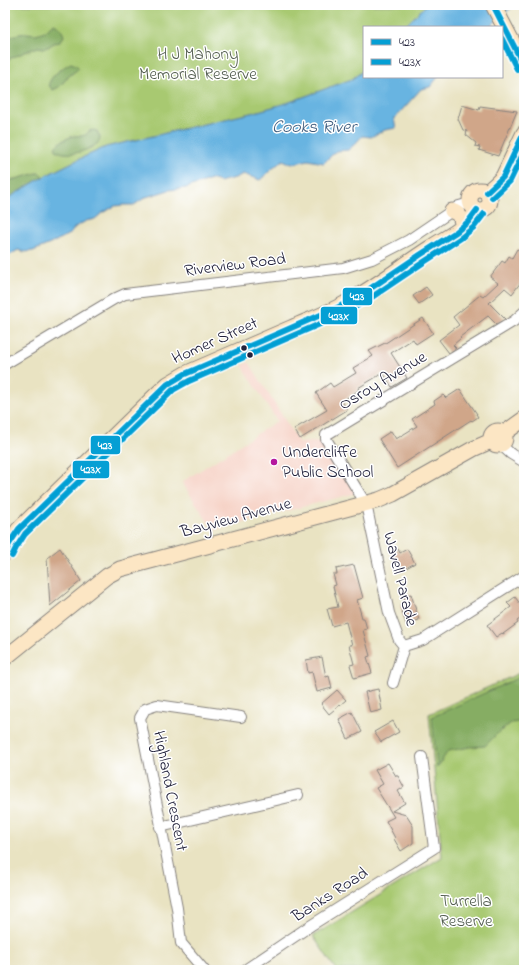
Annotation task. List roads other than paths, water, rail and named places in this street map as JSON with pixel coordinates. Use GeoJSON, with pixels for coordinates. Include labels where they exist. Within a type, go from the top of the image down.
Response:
{"type":"FeatureCollection","features":[{"type":"Feature","properties":{"kind":"main road"},"geometry":{"type":"LineString","coordinates":[[493,5],[507,22],[524,48]]}},
{"type":"Feature","properties":{"kind":"main road"},"geometry":{"type":"LineString","coordinates":[[502,5],[524,66]]}},
{"type":"Feature","properties":{"kind":"main road","name":"Homer Street"},"geometry":{"type":"LineString","coordinates":[[5,553],[19,529],[156,394],[168,384],[185,374],[345,304],[370,289],[462,227],[475,214],[471,196],[475,191],[481,190],[487,192],[503,177],[524,134]]}},
{"type":"Feature","properties":{"kind":"main road"},"geometry":{"type":"LineString","coordinates":[[452,211],[459,214],[462,227]]}},
{"type":"Feature","properties":{"kind":"main road","name":"Bayview Avenue"},"geometry":{"type":"LineString","coordinates":[[7,653],[108,576],[120,569],[366,504],[393,494],[473,449],[498,440],[524,419]]}},
{"type":"Feature","properties":{"kind":"street","name":"Riverview Road"},"geometry":{"type":"LineString","coordinates":[[5,364],[114,299],[125,294],[342,268],[372,259],[402,243],[459,206],[473,206]]}},
{"type":"Feature","properties":{"kind":"street","name":"Osroy Avenue"},"geometry":{"type":"LineString","coordinates":[[366,504],[326,439],[326,435],[514,321],[524,312]]}},
{"type":"Feature","properties":{"kind":"street"},"geometry":{"type":"LineString","coordinates":[[498,440],[511,454],[524,462]]}},
{"type":"Feature","properties":{"kind":"street","name":"Wavell Parade"},"geometry":{"type":"LineString","coordinates":[[366,504],[389,613],[399,640],[404,646],[393,683]]}},
{"type":"Feature","properties":{"kind":"street"},"geometry":{"type":"LineString","coordinates":[[404,646],[423,640],[524,576]]}},
{"type":"Feature","properties":{"kind":"street","name":"Highland Crescent"},"geometry":{"type":"LineString","coordinates":[[204,970],[181,943],[177,908],[160,827],[140,718],[145,709],[157,705],[241,717]]}},
{"type":"Feature","properties":{"kind":"street","name":"Banks Road"},"geometry":{"type":"LineString","coordinates":[[245,970],[310,926],[434,848],[422,757]]}},
{"type":"Feature","properties":{"kind":"street"},"geometry":{"type":"LineString","coordinates":[[160,827],[298,795]]}},
{"type":"Feature","properties":{"kind":"water"},"geometry":{"type":"Polygon","coordinates":[[[426,5],[515,5],[490,26],[405,26],[426,5]]]}},
{"type":"Feature","properties":{"kind":"water","name":"Cooks River"},"geometry":{"type":"Polygon","coordinates":[[[363,71],[363,78],[437,78],[430,87],[421,89],[394,119],[396,128],[385,130],[371,137],[362,136],[348,150],[336,151],[324,163],[308,160],[292,164],[283,160],[260,180],[243,174],[235,178],[219,182],[211,179],[186,188],[169,190],[146,197],[134,205],[115,206],[102,213],[95,219],[86,221],[75,227],[71,233],[50,244],[33,251],[24,252],[18,250],[5,258],[5,200],[43,177],[106,147],[255,112],[287,103],[352,79],[363,71]]]}},
{"type":"Feature","properties":{"kind":"place","name":"Undercliffe Public School"},"geometry":{"type":"Point","coordinates":[274,462]}},
{"type":"Feature","properties":{"kind":"park label","name":"H J Mahony Memorial Reserve"},"geometry":{"type":"Point","coordinates":[198,64]}},
{"type":"Feature","properties":{"kind":"park label","name":"Turrella Reserve"},"geometry":{"type":"Point","coordinates":[466,911]}}]}
